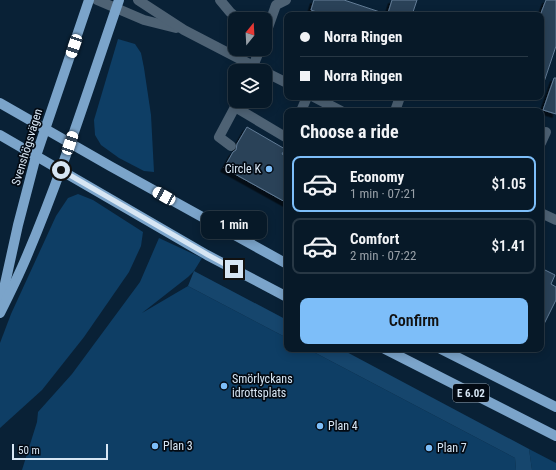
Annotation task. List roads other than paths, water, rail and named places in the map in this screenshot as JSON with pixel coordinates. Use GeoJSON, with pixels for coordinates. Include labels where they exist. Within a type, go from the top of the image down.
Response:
{"type":"FeatureCollection","features":[{"type":"Feature","properties":{"kind":"main road","name":"Svenshögsvägen"},"geometry":{"type":"LineString","coordinates":[[0,305],[18,225],[36,156],[89,0]]}},
{"type":"Feature","properties":{"kind":"main road"},"geometry":{"type":"LineString","coordinates":[[0,313],[26,259],[61,170],[117,4]]}},
{"type":"Feature","properties":{"kind":"main road"},"geometry":{"type":"LineString","coordinates":[[0,104],[284,262]]}},
{"type":"Feature","properties":{"kind":"main road"},"geometry":{"type":"LineString","coordinates":[[0,135],[208,255],[284,295]]}},
{"type":"Feature","properties":{"kind":"main road","name":"E 6.02"},"geometry":{"type":"LineString","coordinates":[[391,352],[556,436]]}},
{"type":"Feature","properties":{"kind":"main road","name":"E 6.02"},"geometry":{"type":"LineString","coordinates":[[447,352],[556,407]]}},
{"type":"Feature","properties":{"kind":"street"},"geometry":{"type":"LineString","coordinates":[[97,0],[117,4],[144,20],[184,30]]}},
{"type":"Feature","properties":{"kind":"street"},"geometry":{"type":"LineString","coordinates":[[138,0],[184,30],[245,64]]}},
{"type":"Feature","properties":{"kind":"street"},"geometry":{"type":"LineString","coordinates":[[220,0],[230,12]]}},
{"type":"Feature","properties":{"kind":"street"},"geometry":{"type":"LineString","coordinates":[[272,17],[276,5],[286,0]]}},
{"type":"Feature","properties":{"kind":"street"},"geometry":{"type":"LineString","coordinates":[[272,76],[284,82]]}},
{"type":"Feature","properties":{"kind":"street"},"geometry":{"type":"LineString","coordinates":[[320,100],[335,108]]}},
{"type":"Feature","properties":{"kind":"street"},"geometry":{"type":"LineString","coordinates":[[231,146],[219,137],[234,108]]}},
{"type":"Feature","properties":{"kind":"street"},"geometry":{"type":"LineString","coordinates":[[242,108],[284,138]]}},
{"type":"Feature","properties":{"kind":"street"},"geometry":{"type":"LineString","coordinates":[[544,136],[546,132]]}},
{"type":"Feature","properties":{"kind":"street"},"geometry":{"type":"LineString","coordinates":[[544,214],[556,220]]}},
{"type":"Feature","properties":{"kind":"place","name":"Circle K"},"geometry":{"type":"Point","coordinates":[269,169]}},
{"type":"Feature","properties":{"kind":"place","name":"Smörlyckans idrottsplats"},"geometry":{"type":"Point","coordinates":[224,386]}},
{"type":"Feature","properties":{"kind":"place","name":"Plan 4"},"geometry":{"type":"Point","coordinates":[320,426]}},
{"type":"Feature","properties":{"kind":"place","name":"Plan 3"},"geometry":{"type":"Point","coordinates":[155,446]}},
{"type":"Feature","properties":{"kind":"place","name":"Plan 7"},"geometry":{"type":"Point","coordinates":[429,448]}}]}
